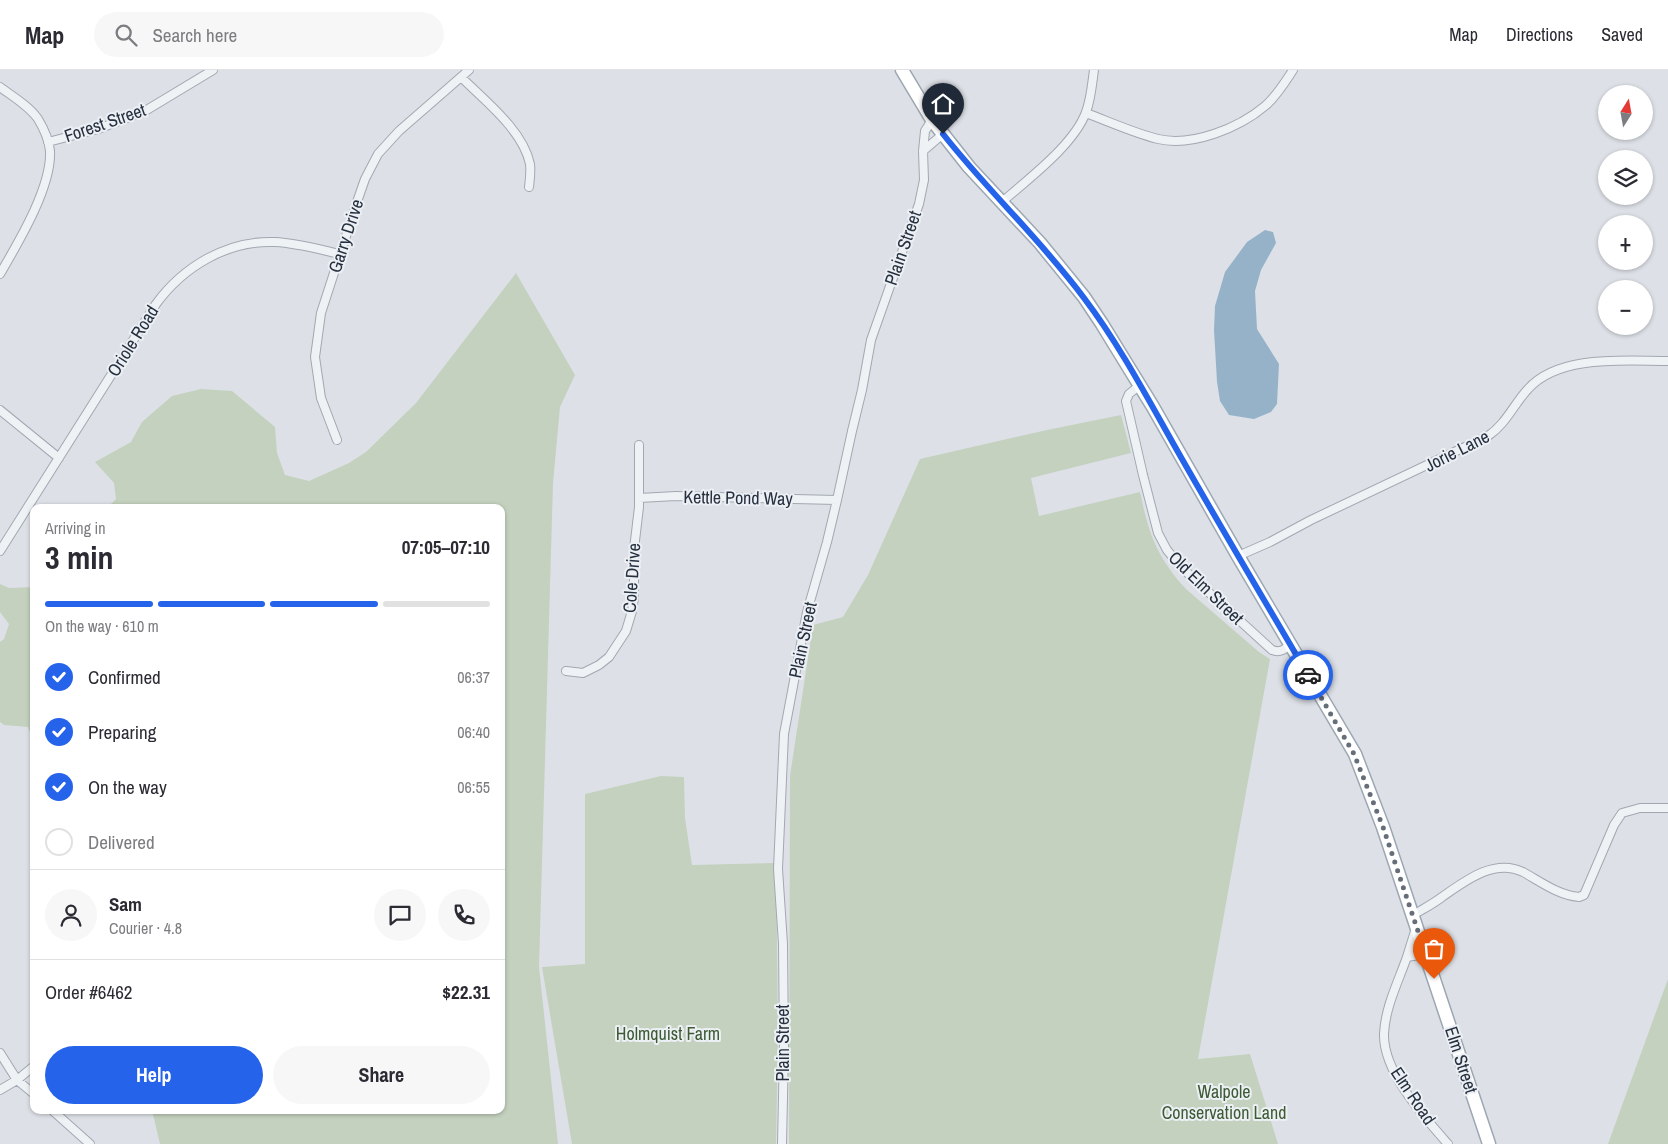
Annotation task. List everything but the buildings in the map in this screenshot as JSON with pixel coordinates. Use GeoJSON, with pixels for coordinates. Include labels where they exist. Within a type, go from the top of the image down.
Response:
{"type":"FeatureCollection","features":[{"type":"Feature","properties":{"kind":"main road","name":"Elm Street"},"geometry":{"type":"LineString","coordinates":[[902,70],[932,120],[969,167],[1040,243],[1084,297],[1140,386],[1354,754],[1383,827],[1489,1144]]}},
{"type":"Feature","properties":{"kind":"street","name":"Forest Street"},"geometry":{"type":"LineString","coordinates":[[48,142],[98,129],[145,111],[213,70]]}},
{"type":"Feature","properties":{"kind":"street","name":"Garry Drive"},"geometry":{"type":"LineString","coordinates":[[336,440],[321,398],[315,357],[321,313],[365,179],[378,154],[399,131],[469,70]]}},
{"type":"Feature","properties":{"kind":"street"},"geometry":{"type":"LineString","coordinates":[[1002,202],[1062,147],[1086,113],[1094,70]]}},
{"type":"Feature","properties":{"kind":"street"},"geometry":{"type":"LineString","coordinates":[[1086,113],[1160,139],[1202,138],[1217,134],[1234,126],[1266,105],[1293,70]]}},
{"type":"Feature","properties":{"kind":"street"},"geometry":{"type":"LineString","coordinates":[[461,76],[512,128],[521,142],[530,167],[529,187]]}},
{"type":"Feature","properties":{"kind":"street"},"geometry":{"type":"LineString","coordinates":[[0,87],[36,117],[43,128],[50,153],[44,186],[28,226],[0,274]]}},
{"type":"Feature","properties":{"kind":"street","name":"Plain Street"},"geometry":{"type":"LineString","coordinates":[[782,1144],[784,1049],[783,944],[778,869],[782,747],[807,612],[837,500],[862,390],[871,340],[919,204],[924,180],[923,151],[925,131],[932,120]]}},
{"type":"Feature","properties":{"kind":"street"},"geometry":{"type":"LineString","coordinates":[[923,151],[943,134]]}},
{"type":"Feature","properties":{"kind":"street","name":"Oriole Road"},"geometry":{"type":"LineString","coordinates":[[0,551],[156,304],[172,284],[193,267],[227,250],[250,243],[288,243],[340,254]]}},
{"type":"Feature","properties":{"kind":"street","name":"Jorie Lane"},"geometry":{"type":"LineString","coordinates":[[1238,556],[1488,436],[1497,430],[1529,388],[1548,373],[1581,363],[1668,361]]}},
{"type":"Feature","properties":{"kind":"street","name":"Old Elm Street"},"geometry":{"type":"LineString","coordinates":[[1140,386],[1129,394],[1126,401],[1158,533],[1167,550],[1181,567],[1272,650],[1282,651],[1290,644]]}},
{"type":"Feature","properties":{"kind":"street"},"geometry":{"type":"LineString","coordinates":[[0,410],[59,458]]}},
{"type":"Feature","properties":{"kind":"street","name":"Cole Drive"},"geometry":{"type":"LineString","coordinates":[[566,671],[583,673],[599,665],[609,657],[626,631],[634,598],[634,549],[639,498],[639,445]]}},
{"type":"Feature","properties":{"kind":"street","name":"Kettle Pond Way"},"geometry":{"type":"LineString","coordinates":[[639,498],[676,496],[837,500]]}},
{"type":"Feature","properties":{"kind":"street"},"geometry":{"type":"LineString","coordinates":[[1415,921],[1465,881],[1492,869],[1512,868],[1560,892],[1579,897],[1584,895],[1614,825],[1622,813],[1640,808],[1668,808]]}},
{"type":"Feature","properties":{"kind":"street","name":"Elm Road"},"geometry":{"type":"LineString","coordinates":[[1415,921],[1406,957],[1389,1006],[1385,1027],[1385,1048],[1392,1068],[1408,1095],[1448,1144]]}},
{"type":"Feature","properties":{"kind":"street"},"geometry":{"type":"LineString","coordinates":[[1406,957],[1425,954]]}},
{"type":"Feature","properties":{"kind":"street"},"geometry":{"type":"LineString","coordinates":[[0,1053],[17,1080],[30,1091]]}},
{"type":"Feature","properties":{"kind":"street"},"geometry":{"type":"LineString","coordinates":[[0,1090],[30,1069]]}},
{"type":"Feature","properties":{"kind":"street"},"geometry":{"type":"LineString","coordinates":[[56,1114],[90,1144]]}},
{"type":"Feature","properties":{"kind":"green space"},"geometry":{"type":"Polygon","coordinates":[[[516,273],[575,375],[560,407],[553,483],[539,967],[558,1144],[160,1144],[153,1114],[505,1114],[505,504],[111,504],[116,499],[114,483],[95,462],[131,442],[142,422],[172,396],[201,389],[232,391],[275,427],[277,453],[285,475],[309,481],[349,463],[366,452],[416,403],[516,273]]]}},
{"type":"Feature","properties":{"kind":"green space","name":"Walpole Conservation Land"},"geometry":{"type":"Polygon","coordinates":[[[1121,415],[1131,453],[1031,478],[1039,516],[1140,492],[1155,544],[1167,566],[1186,589],[1259,652],[1270,659],[1198,1059],[1250,1054],[1278,1144],[789,1144],[790,776],[813,625],[843,617],[868,575],[920,459],[1121,415]]]}},
{"type":"Feature","properties":{"kind":"green space"},"geometry":{"type":"Polygon","coordinates":[[[0,584],[9,588],[30,587],[30,733],[28,727],[4,725],[0,722],[0,642],[4,639],[9,624],[0,612],[0,584]]]}},
{"type":"Feature","properties":{"kind":"green space","name":"Holmquist Farm"},"geometry":{"type":"Polygon","coordinates":[[[661,776],[684,777],[685,818],[692,865],[776,863],[778,1034],[776,1144],[572,1144],[542,967],[585,964],[585,794],[661,776]]]}},
{"type":"Feature","properties":{"kind":"green space"},"geometry":{"type":"Polygon","coordinates":[[[1668,979],[1668,1144],[1608,1144],[1668,979]]]}},
{"type":"Feature","properties":{"kind":"water"},"geometry":{"type":"Polygon","coordinates":[[[1265,230],[1273,232],[1276,243],[1261,270],[1255,291],[1257,329],[1279,364],[1277,404],[1271,412],[1254,419],[1229,415],[1220,401],[1214,330],[1215,306],[1225,272],[1247,242],[1265,230]]]}},
{"type":"Feature","properties":{"kind":"way so far"},"geometry":{"type":"LineString","coordinates":[[1308,675],[1354,754],[1383,827],[1434,979]]}},
{"type":"Feature","properties":{"kind":"route"},"geometry":{"type":"LineString","coordinates":[[943,134],[969,167],[1040,243],[1084,297],[1153,406],[1308,675]]}}]}
